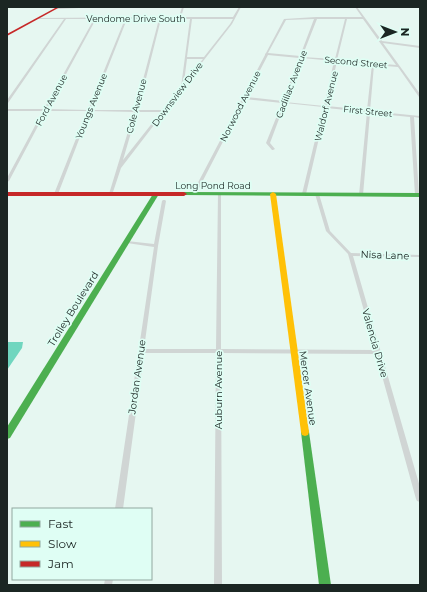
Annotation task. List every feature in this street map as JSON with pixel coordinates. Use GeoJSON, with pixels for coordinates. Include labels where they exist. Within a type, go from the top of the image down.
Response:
{"type":"FeatureCollection","features":[{"type":"Feature","properties":{"kind":"street"},"geometry":{"type":"LineString","coordinates":[[7,35],[58,7],[99,7]]}},
{"type":"Feature","properties":{"kind":"street"},"geometry":{"type":"LineString","coordinates":[[180,18],[183,7]]}},
{"type":"Feature","properties":{"kind":"street","name":"Downsview Drive"},"geometry":{"type":"LineString","coordinates":[[118,169],[182,88],[234,18],[240,7]]}},
{"type":"Feature","properties":{"kind":"street"},"geometry":{"type":"LineString","coordinates":[[356,7],[420,96]]}},
{"type":"Feature","properties":{"kind":"street","name":"Vendome Drive South"},"geometry":{"type":"LineString","coordinates":[[39,18],[234,18]]}},
{"type":"Feature","properties":{"kind":"street"},"geometry":{"type":"LineString","coordinates":[[7,102],[65,18]]}},
{"type":"Feature","properties":{"kind":"street","name":"Ford Avenue"},"geometry":{"type":"LineString","coordinates":[[7,181],[95,18]]}},
{"type":"Feature","properties":{"kind":"street","name":"Youngs Avenue"},"geometry":{"type":"LineString","coordinates":[[56,194],[126,18]]}},
{"type":"Feature","properties":{"kind":"street","name":"Cole Avenue"},"geometry":{"type":"LineString","coordinates":[[111,194],[136,111],[160,18]]}},
{"type":"Feature","properties":{"kind":"street"},"geometry":{"type":"LineString","coordinates":[[182,88],[191,18]]}},
{"type":"Feature","properties":{"kind":"street","name":"Norwood Avenue"},"geometry":{"type":"LineString","coordinates":[[194,194],[286,18],[316,18]]}},
{"type":"Feature","properties":{"kind":"street"},"geometry":{"type":"LineString","coordinates":[[316,18],[364,18]]}},
{"type":"Feature","properties":{"kind":"street","name":"Cadillac Avenue"},"geometry":{"type":"LineString","coordinates":[[273,149],[268,143],[316,18]]}},
{"type":"Feature","properties":{"kind":"street","name":"Waldorf Avenue"},"geometry":{"type":"LineString","coordinates":[[304,194],[346,18]]}},
{"type":"Feature","properties":{"kind":"street"},"geometry":{"type":"LineString","coordinates":[[382,42],[420,47]]}},
{"type":"Feature","properties":{"kind":"street","name":"Second Street"},"geometry":{"type":"LineString","coordinates":[[266,54],[398,66]]}},
{"type":"Feature","properties":{"kind":"street"},"geometry":{"type":"LineString","coordinates":[[186,58],[204,58]]}},
{"type":"Feature","properties":{"kind":"street"},"geometry":{"type":"LineString","coordinates":[[361,194],[373,63]]}},
{"type":"Feature","properties":{"kind":"street","name":"First Street"},"geometry":{"type":"LineString","coordinates":[[244,98],[420,117]]}},
{"type":"Feature","properties":{"kind":"street"},"geometry":{"type":"LineString","coordinates":[[7,110],[164,111]]}},
{"type":"Feature","properties":{"kind":"street"},"geometry":{"type":"LineString","coordinates":[[412,116],[419,195]]}},
{"type":"Feature","properties":{"kind":"street","name":"Long Pond Road"},"geometry":{"type":"LineString","coordinates":[[7,194],[419,195]]}},
{"type":"Feature","properties":{"kind":"street","name":"Trolley Boulevard"},"geometry":{"type":"LineString","coordinates":[[7,435],[156,194]]}},
{"type":"Feature","properties":{"kind":"street","name":"Auburn Avenue"},"geometry":{"type":"LineString","coordinates":[[218,194],[218,585]]}},
{"type":"Feature","properties":{"kind":"street","name":"Mercer Avenue"},"geometry":{"type":"LineString","coordinates":[[273,194],[325,585]]}},
{"type":"Feature","properties":{"kind":"street","name":"Valencia Drive"},"geometry":{"type":"LineString","coordinates":[[317,194],[328,231],[350,254],[420,499]]}},
{"type":"Feature","properties":{"kind":"street","name":"Jordan Avenue"},"geometry":{"type":"LineString","coordinates":[[119,508],[156,246],[164,201]]}},
{"type":"Feature","properties":{"kind":"street"},"geometry":{"type":"LineString","coordinates":[[127,242],[156,246]]}},
{"type":"Feature","properties":{"kind":"street","name":"Nisa Lane"},"geometry":{"type":"LineString","coordinates":[[350,254],[420,256]]}},
{"type":"Feature","properties":{"kind":"street"},"geometry":{"type":"LineString","coordinates":[[141,351],[217,350],[377,352]]}},
{"type":"Feature","properties":{"kind":"shaded area"},"geometry":{"type":"Polygon","coordinates":[[[7,342],[23,342],[22,348],[7,370],[7,342]]]}},
{"type":"Feature","properties":{"kind":"traffic: fast"},"geometry":{"type":"LineString","coordinates":[[7,435],[156,194]]}},
{"type":"Feature","properties":{"kind":"traffic: fast"},"geometry":{"type":"LineString","coordinates":[[184,194],[420,195]]}},
{"type":"Feature","properties":{"kind":"traffic: fast"},"geometry":{"type":"LineString","coordinates":[[305,432],[325,585]]}},
{"type":"Feature","properties":{"kind":"traffic: slow"},"geometry":{"type":"LineString","coordinates":[[273,194],[305,432]]}},
{"type":"Feature","properties":{"kind":"traffic: jam"},"geometry":{"type":"LineString","coordinates":[[7,35],[59,7]]}},
{"type":"Feature","properties":{"kind":"traffic: jam"},"geometry":{"type":"LineString","coordinates":[[7,194],[184,194]]}}]}
